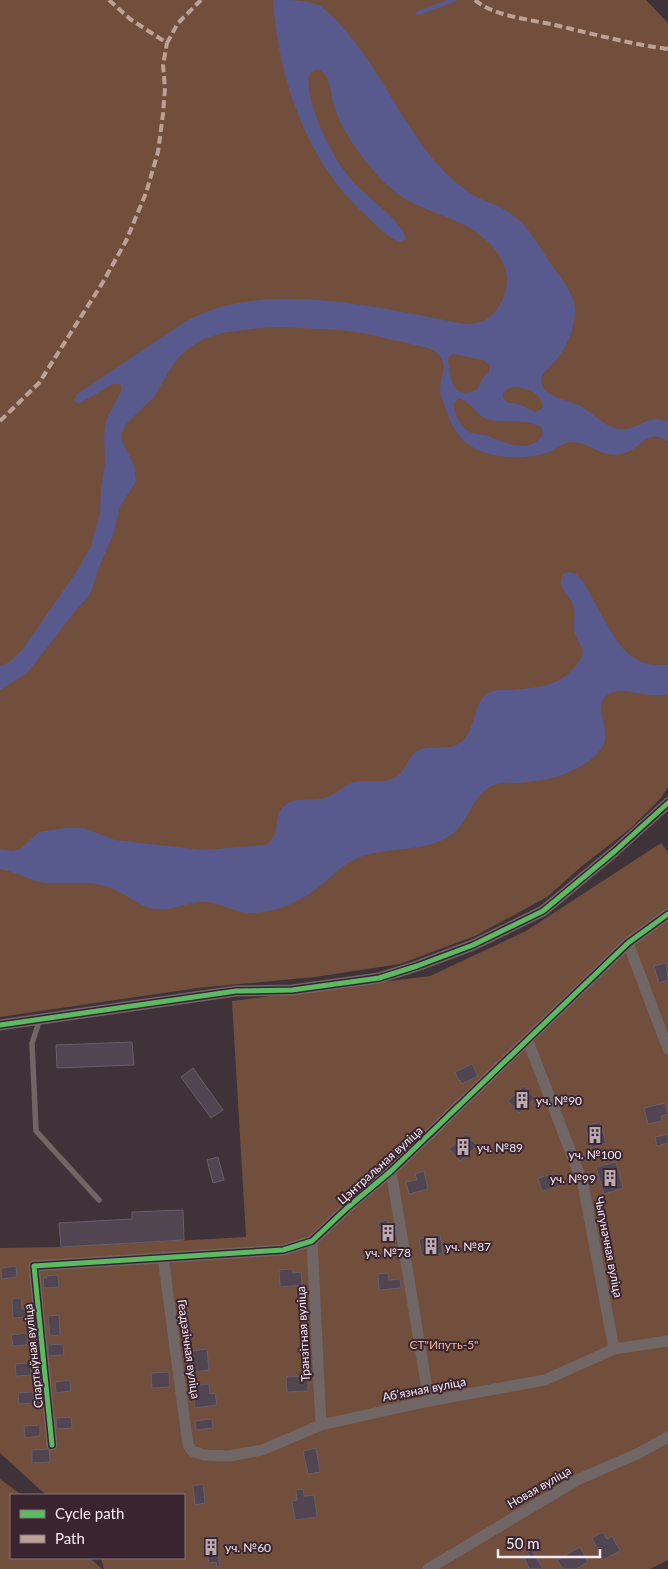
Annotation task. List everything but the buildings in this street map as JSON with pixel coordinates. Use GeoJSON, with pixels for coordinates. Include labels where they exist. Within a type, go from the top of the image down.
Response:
{"type":"FeatureCollection","features":[{"type":"Feature","properties":{"kind":"street"},"geometry":{"type":"LineString","coordinates":[[0,1025],[236,991],[292,990],[379,978],[417,966],[473,945],[542,911],[666,809]]}},
{"type":"Feature","properties":{"kind":"street","name":"Цэнтральная вуліца"},"geometry":{"type":"LineString","coordinates":[[34,1266],[163,1256],[283,1250],[312,1241],[391,1171],[628,943],[668,914]]}},
{"type":"Feature","properties":{"kind":"street"},"geometry":{"type":"LineString","coordinates":[[628,943],[668,1049]]}},
{"type":"Feature","properties":{"kind":"street","name":"Чыгуначная вуліца"},"geometry":{"type":"LineString","coordinates":[[528,1041],[583,1184],[614,1348]]}},
{"type":"Feature","properties":{"kind":"street"},"geometry":{"type":"LineString","coordinates":[[391,1171],[429,1401]]}},
{"type":"Feature","properties":{"kind":"street","name":"Транзітная вуліца"},"geometry":{"type":"LineString","coordinates":[[312,1241],[321,1425]]}},
{"type":"Feature","properties":{"kind":"street","name":"Геадэзічная вуліца"},"geometry":{"type":"LineString","coordinates":[[163,1256],[188,1445]]}},
{"type":"Feature","properties":{"kind":"street","name":"Спартыўная вуліца"},"geometry":{"type":"LineString","coordinates":[[34,1266],[52,1445]]}},
{"type":"Feature","properties":{"kind":"street","name":"Абʼязная вуліца"},"geometry":{"type":"LineString","coordinates":[[188,1445],[192,1452],[204,1455],[229,1456],[262,1450],[321,1425],[429,1401],[545,1380],[614,1348],[668,1341]]}},
{"type":"Feature","properties":{"kind":"street","name":"Новая вуліца"},"geometry":{"type":"LineString","coordinates":[[428,1569],[577,1480],[668,1438]]}},
{"type":"Feature","properties":{"kind":"lane"},"geometry":{"type":"LineString","coordinates":[[40,1019],[32,1044],[36,1131],[99,1200]]}},
{"type":"Feature","properties":{"kind":"green space"},"geometry":{"type":"Polygon","coordinates":[[[0,0],[646,0],[668,23],[668,787],[661,798],[631,828],[582,866],[547,897],[475,936],[400,964],[315,977],[198,988],[0,1017],[0,0]]]}},
{"type":"Feature","properties":{"kind":"green space","name":"СТ\"Ипуть-5\""},"geometry":{"type":"Polygon","coordinates":[[[661,843],[668,852],[668,1560],[650,1569],[104,1569],[101,1559],[185,1559],[185,1494],[45,1494],[0,1453],[0,1248],[61,1247],[246,1237],[232,1001],[430,976],[526,931],[661,843]]]}},
{"type":"Feature","properties":{"kind":"green space"},"geometry":{"type":"Polygon","coordinates":[[[0,1479],[21,1494],[10,1494],[10,1559],[91,1559],[102,1569],[0,1569],[0,1479]]]}},
{"type":"Feature","properties":{"kind":"water"},"geometry":{"type":"Polygon","coordinates":[[[273,0],[304,1],[321,6],[339,23],[369,61],[408,124],[437,164],[463,188],[481,199],[502,208],[515,217],[532,235],[566,285],[575,307],[574,323],[569,339],[561,353],[542,376],[541,380],[545,390],[553,396],[582,407],[604,423],[616,428],[628,429],[654,419],[668,422],[668,441],[655,437],[649,438],[631,450],[618,455],[611,455],[574,442],[563,444],[550,452],[531,456],[506,457],[491,454],[476,449],[464,441],[456,431],[449,419],[440,393],[442,360],[438,354],[428,348],[368,334],[341,330],[281,327],[222,333],[204,339],[190,347],[178,358],[154,397],[125,425],[122,441],[134,465],[136,481],[120,506],[114,532],[87,598],[28,672],[0,690],[0,666],[8,663],[22,650],[77,571],[91,546],[100,512],[105,463],[104,436],[106,420],[121,391],[121,386],[113,384],[78,404],[74,400],[77,394],[183,323],[214,309],[248,302],[284,299],[321,300],[464,324],[487,319],[494,313],[503,298],[507,277],[500,257],[494,248],[468,227],[407,200],[385,183],[349,138],[336,111],[328,79],[318,69],[310,74],[309,90],[315,114],[332,152],[354,183],[392,218],[404,233],[406,239],[400,242],[388,235],[348,198],[329,174],[313,147],[300,119],[290,90],[276,30],[273,0]],[[453,354],[448,360],[451,380],[454,386],[462,392],[477,389],[484,376],[489,372],[489,365],[483,360],[453,354]],[[517,387],[507,389],[503,393],[506,402],[521,405],[535,412],[542,409],[540,399],[533,392],[517,387]],[[459,399],[454,402],[458,420],[472,433],[519,446],[532,444],[543,434],[541,427],[535,424],[487,419],[463,400],[459,399]]]}},
{"type":"Feature","properties":{"kind":"water"},"geometry":{"type":"Polygon","coordinates":[[[564,573],[576,574],[582,580],[612,633],[627,652],[642,662],[668,665],[668,694],[653,695],[623,691],[610,693],[602,702],[601,708],[605,740],[600,750],[591,759],[576,769],[551,778],[530,782],[502,783],[486,789],[457,830],[441,841],[360,857],[345,865],[317,889],[299,900],[271,911],[250,913],[239,912],[208,902],[168,909],[154,909],[142,905],[114,889],[100,885],[45,883],[0,869],[0,849],[12,851],[20,849],[39,832],[65,828],[84,828],[115,840],[203,850],[266,845],[274,835],[279,813],[287,804],[299,800],[325,798],[354,782],[392,779],[401,773],[415,752],[429,748],[450,747],[460,743],[469,731],[480,702],[490,692],[526,689],[551,684],[572,670],[583,651],[576,637],[573,605],[563,590],[561,583],[564,573]]]}},
{"type":"Feature","properties":{"kind":"waterway"},"geometry":{"type":"LineString","coordinates":[[418,13],[454,0]]}},
{"type":"Feature","properties":{"kind":"marked path"},"geometry":{"type":"LineString","coordinates":[[109,0],[130,19],[167,43],[178,23],[201,0]]}},
{"type":"Feature","properties":{"kind":"marked path"},"geometry":{"type":"LineString","coordinates":[[475,0],[492,10],[513,17],[626,42],[668,49]]}},
{"type":"Feature","properties":{"kind":"marked path"},"geometry":{"type":"LineString","coordinates":[[0,421],[39,383],[103,282],[126,241],[146,193],[158,152],[165,88],[163,65],[167,43]]}},
{"type":"Feature","properties":{"kind":"cycle path"},"geometry":{"type":"LineString","coordinates":[[0,1025],[236,991],[292,990],[379,978],[417,966],[473,945],[543,911],[615,851],[668,803]]}},
{"type":"Feature","properties":{"kind":"cycle path"},"geometry":{"type":"LineString","coordinates":[[52,1445],[34,1266],[283,1250],[312,1241],[391,1171],[628,943],[668,914]]}},
{"type":"Feature","properties":{"kind":"place","name":"уч. №90"},"geometry":{"type":"Point","coordinates":[522,1100]}},
{"type":"Feature","properties":{"kind":"place","name":"уч. №100"},"geometry":{"type":"Point","coordinates":[595,1135]}},
{"type":"Feature","properties":{"kind":"place","name":"уч. №89"},"geometry":{"type":"Point","coordinates":[463,1147]}},
{"type":"Feature","properties":{"kind":"place","name":"уч. №99"},"geometry":{"type":"Point","coordinates":[610,1178]}},
{"type":"Feature","properties":{"kind":"place","name":"уч. №78"},"geometry":{"type":"Point","coordinates":[388,1233]}},
{"type":"Feature","properties":{"kind":"place","name":"уч. №87"},"geometry":{"type":"Point","coordinates":[431,1246]}},
{"type":"Feature","properties":{"kind":"place","name":"уч. №60"},"geometry":{"type":"Point","coordinates":[211,1547]}}]}
